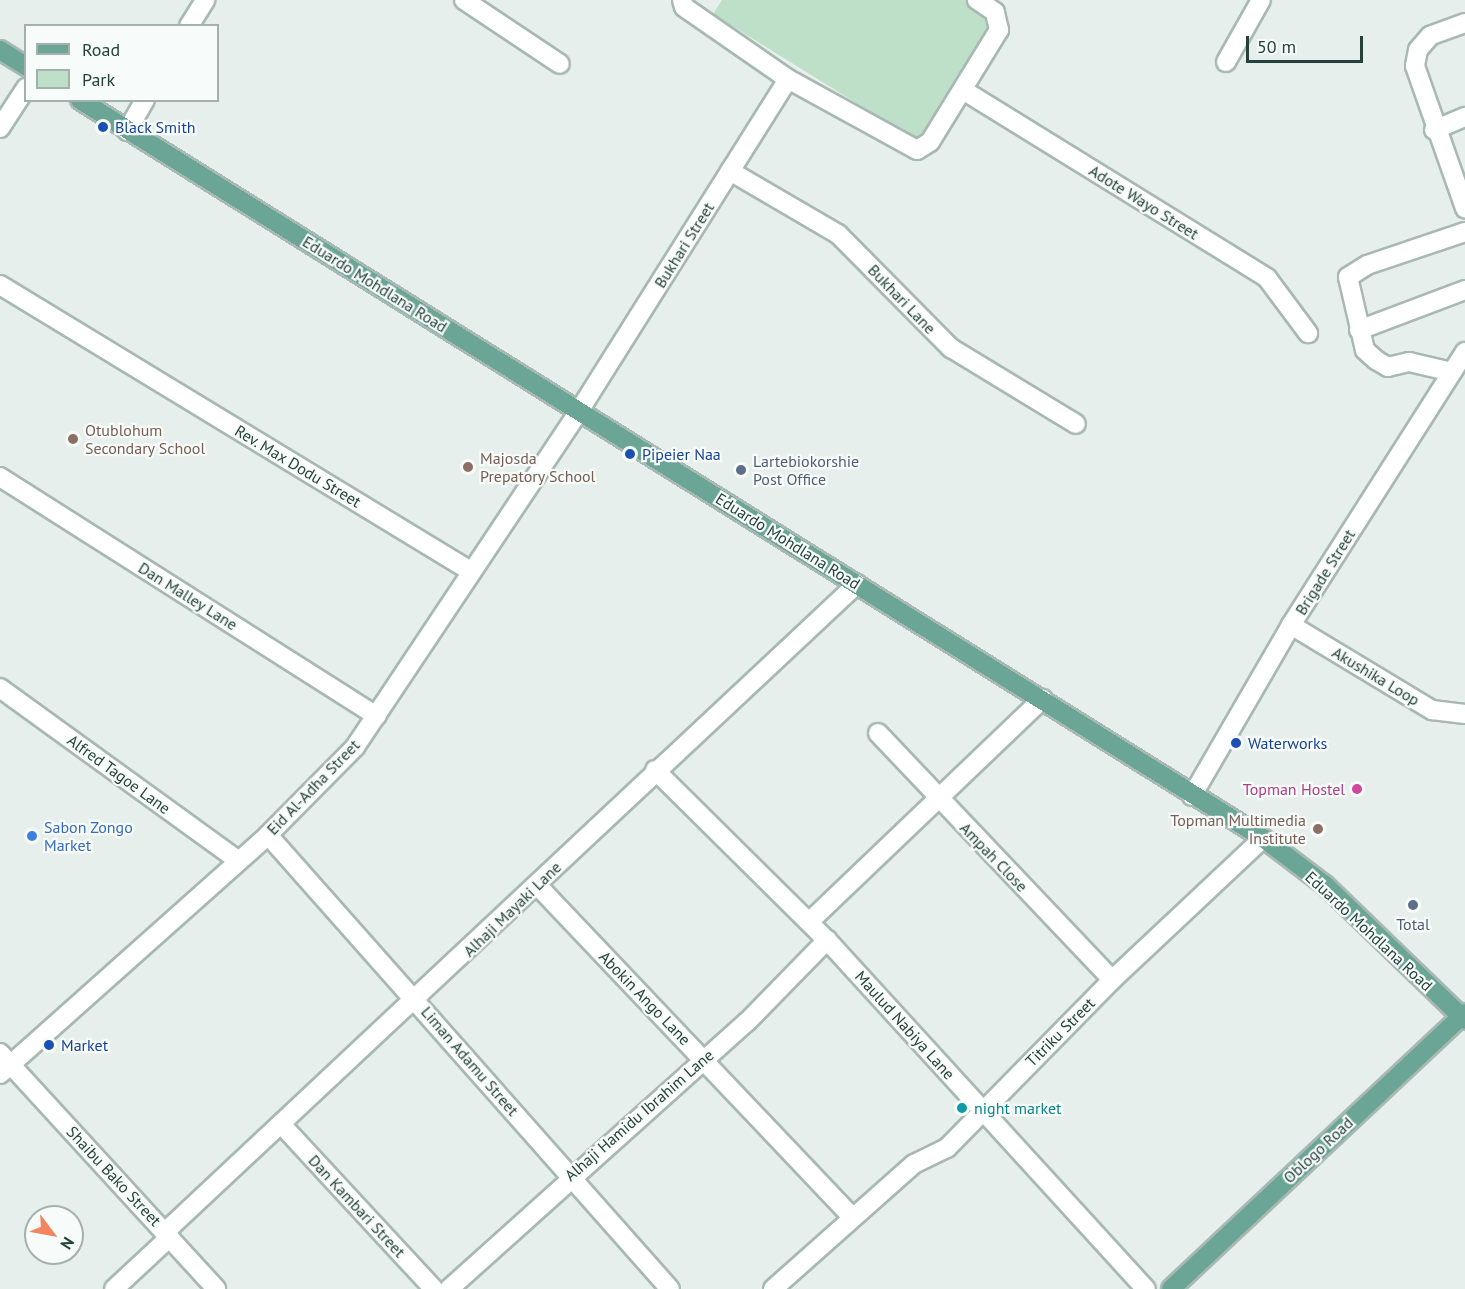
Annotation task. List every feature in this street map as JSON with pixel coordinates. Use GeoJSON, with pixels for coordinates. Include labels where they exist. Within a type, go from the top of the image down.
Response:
{"type":"FeatureCollection","features":[{"type":"Feature","properties":{"kind":"main road"},"geometry":{"type":"LineString","coordinates":[[0,50],[24,65]]}},
{"type":"Feature","properties":{"kind":"main road","name":"Eduardo Mohdlana Road"},"geometry":{"type":"LineString","coordinates":[[83,102],[1042,699],[1192,796],[1263,838],[1324,885],[1402,965],[1464,1016]]}},
{"type":"Feature","properties":{"kind":"main road","name":"Oblogo Road"},"geometry":{"type":"LineString","coordinates":[[1171,1289],[1464,1016]]}},
{"type":"Feature","properties":{"kind":"street"},"geometry":{"type":"LineString","coordinates":[[190,24],[205,0]]}},
{"type":"Feature","properties":{"kind":"street"},"geometry":{"type":"LineString","coordinates":[[464,0],[560,64]]}},
{"type":"Feature","properties":{"kind":"street"},"geometry":{"type":"LineString","coordinates":[[682,0],[684,8],[788,79],[917,150],[930,142],[963,90],[1001,21],[977,0]]}},
{"type":"Feature","properties":{"kind":"street"},"geometry":{"type":"LineString","coordinates":[[1226,62],[1262,0]]}},
{"type":"Feature","properties":{"kind":"street"},"geometry":{"type":"LineString","coordinates":[[1465,24],[1430,36],[1418,50],[1415,66],[1434,130],[1465,208]]}},
{"type":"Feature","properties":{"kind":"street","name":"Bukhari Street"},"geometry":{"type":"LineString","coordinates":[[579,411],[788,79]]}},
{"type":"Feature","properties":{"kind":"street","name":"Adote Wayo Street"},"geometry":{"type":"LineString","coordinates":[[963,90],[1267,278],[1308,333]]}},
{"type":"Feature","properties":{"kind":"street"},"geometry":{"type":"LineString","coordinates":[[0,129],[24,91]]}},
{"type":"Feature","properties":{"kind":"street"},"geometry":{"type":"LineString","coordinates":[[127,131],[144,102]]}},
{"type":"Feature","properties":{"kind":"street"},"geometry":{"type":"LineString","coordinates":[[1434,130],[1465,117]]}},
{"type":"Feature","properties":{"kind":"street","name":"Bukhari Lane"},"geometry":{"type":"LineString","coordinates":[[730,171],[838,234],[951,348],[1076,424]]}},
{"type":"Feature","properties":{"kind":"street"},"geometry":{"type":"LineString","coordinates":[[1452,372],[1409,362],[1388,367],[1365,350],[1348,294],[1353,270],[1465,232]]}},
{"type":"Feature","properties":{"kind":"street","name":"Rev. Max Dodu Street"},"geometry":{"type":"LineString","coordinates":[[0,285],[472,572]]}},
{"type":"Feature","properties":{"kind":"street"},"geometry":{"type":"LineString","coordinates":[[1359,330],[1465,290]]}},
{"type":"Feature","properties":{"kind":"street","name":"Brigade Street"},"geometry":{"type":"LineString","coordinates":[[1192,796],[1291,625],[1465,352]]}},
{"type":"Feature","properties":{"kind":"street","name":"Eid Al-Adha Street"},"geometry":{"type":"LineString","coordinates":[[4,1064],[268,835],[355,747],[579,411]]}},
{"type":"Feature","properties":{"kind":"street","name":"Dan Malley Lane"},"geometry":{"type":"LineString","coordinates":[[0,477],[376,716]]}},
{"type":"Feature","properties":{"kind":"street","name":"Alhaji Mayaki Lane"},"geometry":{"type":"LineString","coordinates":[[114,1289],[281,1124],[417,1000],[654,770],[857,584]]}},
{"type":"Feature","properties":{"kind":"street","name":"Akushika Loop"},"geometry":{"type":"LineString","coordinates":[[1291,625],[1432,710],[1465,714]]}},
{"type":"Feature","properties":{"kind":"street","name":"Alfred Tagoe Lane"},"geometry":{"type":"LineString","coordinates":[[0,688],[238,860]]}},
{"type":"Feature","properties":{"kind":"street"},"geometry":{"type":"LineString","coordinates":[[809,922],[941,801],[1042,699]]}},
{"type":"Feature","properties":{"kind":"street","name":"Ampah Close"},"geometry":{"type":"LineString","coordinates":[[878,733],[1112,980]]}},
{"type":"Feature","properties":{"kind":"street","name":"Maulud Nabiya Lane"},"geometry":{"type":"LineString","coordinates":[[654,770],[827,940],[1146,1289]]}},
{"type":"Feature","properties":{"kind":"street","name":"Liman Adamu Street"},"geometry":{"type":"LineString","coordinates":[[268,835],[417,1000],[670,1289]]}},
{"type":"Feature","properties":{"kind":"street","name":"Titriku Street"},"geometry":{"type":"LineString","coordinates":[[773,1289],[851,1216],[914,1164],[939,1154],[1112,980],[1263,838]]}},
{"type":"Feature","properties":{"kind":"street","name":"Abokin Ango Lane"},"geometry":{"type":"LineString","coordinates":[[537,885],[704,1058],[851,1216]]}},
{"type":"Feature","properties":{"kind":"street","name":"Alhaji Hamidu Ibrahim Lane"},"geometry":{"type":"LineString","coordinates":[[449,1289],[570,1176],[704,1058],[827,940]]}},
{"type":"Feature","properties":{"kind":"street","name":"Shaibu Bako Street"},"geometry":{"type":"LineString","coordinates":[[4,1064],[168,1234],[216,1289]]}},
{"type":"Feature","properties":{"kind":"street","name":"Dan Kambari Street"},"geometry":{"type":"LineString","coordinates":[[281,1124],[434,1289]]}},
{"type":"Feature","properties":{"kind":"green space"},"geometry":{"type":"Polygon","coordinates":[[[722,0],[968,0],[997,18],[919,142],[713,14],[722,0]]]}},
{"type":"Feature","properties":{"kind":"place","name":"Black Smith"},"geometry":{"type":"Point","coordinates":[103,127]}},
{"type":"Feature","properties":{"kind":"place","name":"Otublohum Secondary School"},"geometry":{"type":"Point","coordinates":[73,439]}},
{"type":"Feature","properties":{"kind":"place","name":"Pipeier Naa"},"geometry":{"type":"Point","coordinates":[630,454]}},
{"type":"Feature","properties":{"kind":"place","name":"Majosda Prepatory School"},"geometry":{"type":"Point","coordinates":[468,467]}},
{"type":"Feature","properties":{"kind":"place","name":"Lartebiokorshie Post Office"},"geometry":{"type":"Point","coordinates":[741,470]}},
{"type":"Feature","properties":{"kind":"place","name":"Waterworks"},"geometry":{"type":"Point","coordinates":[1236,743]}},
{"type":"Feature","properties":{"kind":"place","name":"Topman Hostel"},"geometry":{"type":"Point","coordinates":[1357,789]}},
{"type":"Feature","properties":{"kind":"place","name":"Topman Multimedia Institute"},"geometry":{"type":"Point","coordinates":[1318,829]}},
{"type":"Feature","properties":{"kind":"place","name":"Sabon Zongo Market"},"geometry":{"type":"Point","coordinates":[32,836]}},
{"type":"Feature","properties":{"kind":"place","name":"Total"},"geometry":{"type":"Point","coordinates":[1413,905]}},
{"type":"Feature","properties":{"kind":"place","name":"Market"},"geometry":{"type":"Point","coordinates":[49,1045]}},
{"type":"Feature","properties":{"kind":"place","name":"night market"},"geometry":{"type":"Point","coordinates":[962,1108]}}]}
